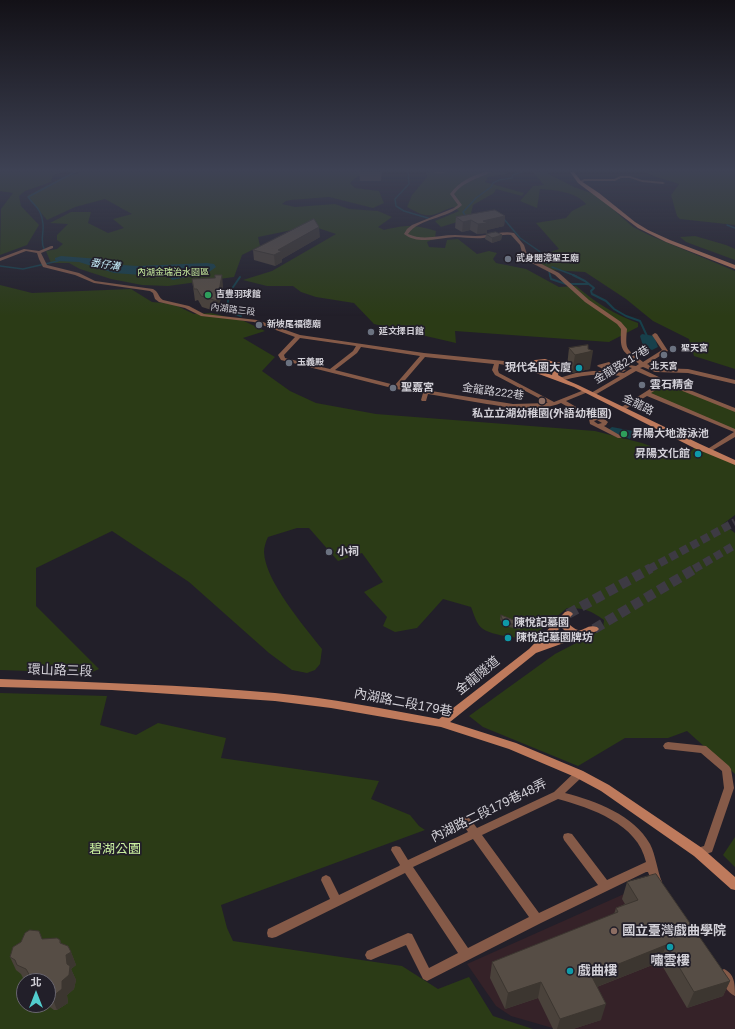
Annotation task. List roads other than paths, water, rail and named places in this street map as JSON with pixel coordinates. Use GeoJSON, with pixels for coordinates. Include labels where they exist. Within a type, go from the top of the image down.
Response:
{"type":"FeatureCollection","features":[{"type":"Feature","properties":{"kind":"street"},"geometry":{"type":"LineString","coordinates":[[427,220],[408,229],[406,234],[411,237],[418,238],[458,236],[480,238],[502,233],[512,234],[522,245],[526,258],[557,274],[592,305],[619,323],[624,329],[623,344],[625,350],[642,364],[655,370],[688,371],[735,382]]}},
{"type":"Feature","properties":{"kind":"street"},"geometry":{"type":"LineString","coordinates":[[630,220],[646,232],[735,267]]}},
{"type":"Feature","properties":{"kind":"street"},"geometry":{"type":"LineString","coordinates":[[0,260],[26,250],[39,252],[52,247]]}},
{"type":"Feature","properties":{"kind":"street","name":"內湖路三段"},"geometry":{"type":"LineString","coordinates":[[39,252],[44,264],[77,274],[94,282],[151,290],[155,292],[161,302],[187,307],[204,315],[255,321],[299,336],[424,355],[514,364],[531,370]]}},
{"type":"Feature","properties":{"kind":"street","name":"金龍路217巷"},"geometry":{"type":"LineString","coordinates":[[593,394],[630,370],[665,351],[655,335]]}},
{"type":"Feature","properties":{"kind":"street","name":"金龍路222巷"},"geometry":{"type":"LineString","coordinates":[[299,336],[281,355],[283,359],[396,387],[513,406],[541,406],[554,404],[586,391]]}},
{"type":"Feature","properties":{"kind":"street"},"geometry":{"type":"LineString","coordinates":[[331,371],[355,352],[360,345]]}},
{"type":"Feature","properties":{"kind":"street"},"geometry":{"type":"LineString","coordinates":[[396,387],[424,355]]}},
{"type":"Feature","properties":{"kind":"street"},"geometry":{"type":"LineString","coordinates":[[531,370],[531,365],[536,362],[545,361],[554,364],[566,363]]}},
{"type":"Feature","properties":{"kind":"street"},"geometry":{"type":"LineString","coordinates":[[497,363],[495,370],[497,374],[554,404]]}},
{"type":"Feature","properties":{"kind":"street"},"geometry":{"type":"LineString","coordinates":[[554,364],[557,368],[555,376],[561,379],[598,372],[630,370]]}},
{"type":"Feature","properties":{"kind":"street"},"geometry":{"type":"LineString","coordinates":[[590,366],[611,364],[612,367],[648,374],[735,410]]}},
{"type":"Feature","properties":{"kind":"street","name":"金龍路"},"geometry":{"type":"LineString","coordinates":[[531,370],[561,379],[735,463]]}},
{"type":"Feature","properties":{"kind":"street"},"geometry":{"type":"LineString","coordinates":[[648,374],[655,370]]}},
{"type":"Feature","properties":{"kind":"street"},"geometry":{"type":"LineString","coordinates":[[622,409],[665,382]]}},
{"type":"Feature","properties":{"kind":"street"},"geometry":{"type":"LineString","coordinates":[[424,400],[426,392]]}},
{"type":"Feature","properties":{"kind":"street"},"geometry":{"type":"LineString","coordinates":[[646,394],[735,432]]}},
{"type":"Feature","properties":{"kind":"street"},"geometry":{"type":"LineString","coordinates":[[561,401],[593,419],[604,421],[604,424],[600,426],[620,437]]}},
{"type":"Feature","properties":{"kind":"street"},"geometry":{"type":"LineString","coordinates":[[584,413],[594,409]]}},
{"type":"Feature","properties":{"kind":"street"},"geometry":{"type":"LineString","coordinates":[[708,451],[735,432]]}},
{"type":"Feature","properties":{"kind":"street","name":"金龍隧道"},"geometry":{"type":"LineString","coordinates":[[441,723],[532,651],[565,617],[571,632],[582,634]]}},
{"type":"Feature","properties":{"kind":"street","name":"金龍隧道"},"geometry":{"type":"LineString","coordinates":[[532,651],[594,629]]}},
{"type":"Feature","properties":{"kind":"street","name":"環山路三段"},"geometry":{"type":"LineString","coordinates":[[0,682],[119,686]]}},
{"type":"Feature","properties":{"kind":"street","name":"內湖路二段179巷"},"geometry":{"type":"LineString","coordinates":[[119,686],[302,700],[441,723],[512,746],[579,774],[605,788],[698,852],[735,885]]}},
{"type":"Feature","properties":{"kind":"street"},"geometry":{"type":"LineString","coordinates":[[668,746],[703,749],[726,769],[729,788],[716,830],[708,848],[698,852]]}},
{"type":"Feature","properties":{"kind":"street","name":"內湖路二段179巷48弄"},"geometry":{"type":"LineString","coordinates":[[272,933],[403,869],[406,866],[475,835],[557,795],[579,774]]}},
{"type":"Feature","properties":{"kind":"street"},"geometry":{"type":"LineString","coordinates":[[557,795],[577,799],[596,807],[638,834],[647,848],[655,879],[664,892]]}},
{"type":"Feature","properties":{"kind":"street"},"geometry":{"type":"LineString","coordinates":[[465,820],[537,919]]}},
{"type":"Feature","properties":{"kind":"street"},"geometry":{"type":"LineString","coordinates":[[568,838],[605,886]]}},
{"type":"Feature","properties":{"kind":"street"},"geometry":{"type":"LineString","coordinates":[[396,850],[466,955]]}},
{"type":"Feature","properties":{"kind":"street"},"geometry":{"type":"LineString","coordinates":[[371,955],[408,938],[427,975],[605,886],[645,867],[652,868]]}},
{"type":"Feature","properties":{"kind":"street"},"geometry":{"type":"LineString","coordinates":[[326,880],[336,901]]}},
{"type":"Feature","properties":{"kind":"street"},"geometry":{"type":"LineString","coordinates":[[717,965],[735,990]]}},
{"type":"Feature","properties":{"kind":"water"},"geometry":{"type":"Polygon","coordinates":[[[61,256],[112,260],[122,265],[138,266],[207,263],[214,264],[216,267],[209,272],[172,280],[169,276],[161,273],[141,275],[114,273],[79,262],[56,261],[55,258],[61,256]]]}},
{"type":"Feature","properties":{"kind":"water"},"geometry":{"type":"Polygon","coordinates":[[[642,334],[654,336],[658,347],[652,350],[643,346],[640,336],[642,334]]]}},
{"type":"Feature","properties":{"kind":"water","name":"昇陽大地游泳池"},"geometry":{"type":"Polygon","coordinates":[[[612,427],[633,431],[630,439],[608,430],[612,427]]]}},
{"type":"Feature","properties":{"kind":"waterway","name":"番仔溝"},"geometry":{"type":"LineString","coordinates":[[42,220],[42,243],[44,249]]}},
{"type":"Feature","properties":{"kind":"waterway"},"geometry":{"type":"LineString","coordinates":[[505,220],[520,238],[539,251],[547,263]]}},
{"type":"Feature","properties":{"kind":"waterway"},"geometry":{"type":"LineString","coordinates":[[727,225],[735,228]]}},
{"type":"Feature","properties":{"kind":"waterway","name":"番仔溝"},"geometry":{"type":"LineString","coordinates":[[0,266],[23,269],[58,261]]}},
{"type":"Feature","properties":{"kind":"waterway"},"geometry":{"type":"LineString","coordinates":[[552,267],[576,276]]}},
{"type":"Feature","properties":{"kind":"waterway"},"geometry":{"type":"LineString","coordinates":[[549,271],[550,276]]}},
{"type":"Feature","properties":{"kind":"waterway"},"geometry":{"type":"LineString","coordinates":[[550,275],[551,279],[566,284],[588,284]]}},
{"type":"Feature","properties":{"kind":"waterway"},"geometry":{"type":"LineString","coordinates":[[573,275],[585,281],[594,288],[591,291],[592,294],[606,301],[614,309],[626,316],[640,321],[647,336]]}},
{"type":"Feature","properties":{"kind":"waterway","name":"番仔溝"},"geometry":{"type":"LineString","coordinates":[[240,277],[229,293],[227,309],[229,312],[241,316]]}},
{"type":"Feature","properties":{"kind":"tunnel"},"geometry":{"type":"LineString","coordinates":[[649,569],[735,522]]}},
{"type":"Feature","properties":{"kind":"tunnel"},"geometry":{"type":"LineString","coordinates":[[694,569],[735,545]]}},
{"type":"Feature","properties":{"kind":"tunnel"},"geometry":{"type":"LineString","coordinates":[[568,614],[651,568]]}},
{"type":"Feature","properties":{"kind":"tunnel"},"geometry":{"type":"LineString","coordinates":[[594,629],[696,568]]}},
{"type":"Feature","properties":{"kind":"place","name":"武身開漳聖王廟"},"geometry":{"type":"Point","coordinates":[508,259]}},
{"type":"Feature","properties":{"kind":"place","name":"吉豐羽球館"},"geometry":{"type":"Point","coordinates":[208,295]}},
{"type":"Feature","properties":{"kind":"place","name":"新坡尾福德廟"},"geometry":{"type":"Point","coordinates":[259,325]}},
{"type":"Feature","properties":{"kind":"place","name":"延文擇日館"},"geometry":{"type":"Point","coordinates":[371,332]}},
{"type":"Feature","properties":{"kind":"place","name":"聖天宮"},"geometry":{"type":"Point","coordinates":[673,349]}},
{"type":"Feature","properties":{"kind":"place","name":"北天宮"},"geometry":{"type":"Point","coordinates":[664,355]}},
{"type":"Feature","properties":{"kind":"place","name":"玉義殿"},"geometry":{"type":"Point","coordinates":[289,363]}},
{"type":"Feature","properties":{"kind":"place","name":"現代名園大廈"},"geometry":{"type":"Point","coordinates":[579,368]}},
{"type":"Feature","properties":{"kind":"place","name":"雲石精舍"},"geometry":{"type":"Point","coordinates":[642,385]}},
{"type":"Feature","properties":{"kind":"place","name":"聖嘉宮"},"geometry":{"type":"Point","coordinates":[393,388]}},
{"type":"Feature","properties":{"kind":"place","name":"私立立湖幼稚園(外語幼稚園)"},"geometry":{"type":"Point","coordinates":[542,401]}},
{"type":"Feature","properties":{"kind":"place","name":"昇陽大地游泳池"},"geometry":{"type":"Point","coordinates":[624,434]}},
{"type":"Feature","properties":{"kind":"place","name":"昇陽文化館"},"geometry":{"type":"Point","coordinates":[698,454]}},
{"type":"Feature","properties":{"kind":"place","name":"小祠"},"geometry":{"type":"Point","coordinates":[329,552]}},
{"type":"Feature","properties":{"kind":"place","name":"陳悅記墓園"},"geometry":{"type":"Point","coordinates":[506,623]}},
{"type":"Feature","properties":{"kind":"place","name":"陳悅記墓園牌坊"},"geometry":{"type":"Point","coordinates":[508,638]}},
{"type":"Feature","properties":{"kind":"place","name":"國立臺灣戲曲學院"},"geometry":{"type":"Point","coordinates":[614,931]}},
{"type":"Feature","properties":{"kind":"place","name":"嘯雲樓"},"geometry":{"type":"Point","coordinates":[670,947]}},
{"type":"Feature","properties":{"kind":"place","name":"戲曲樓"},"geometry":{"type":"Point","coordinates":[570,971]}},
{"type":"Feature","properties":{"kind":"park label","name":"內湖金瑞治水園區"},"geometry":{"type":"Point","coordinates":[173,273]}},
{"type":"Feature","properties":{"kind":"park label","name":"碧湖公園"},"geometry":{"type":"Point","coordinates":[115,849]}}]}
